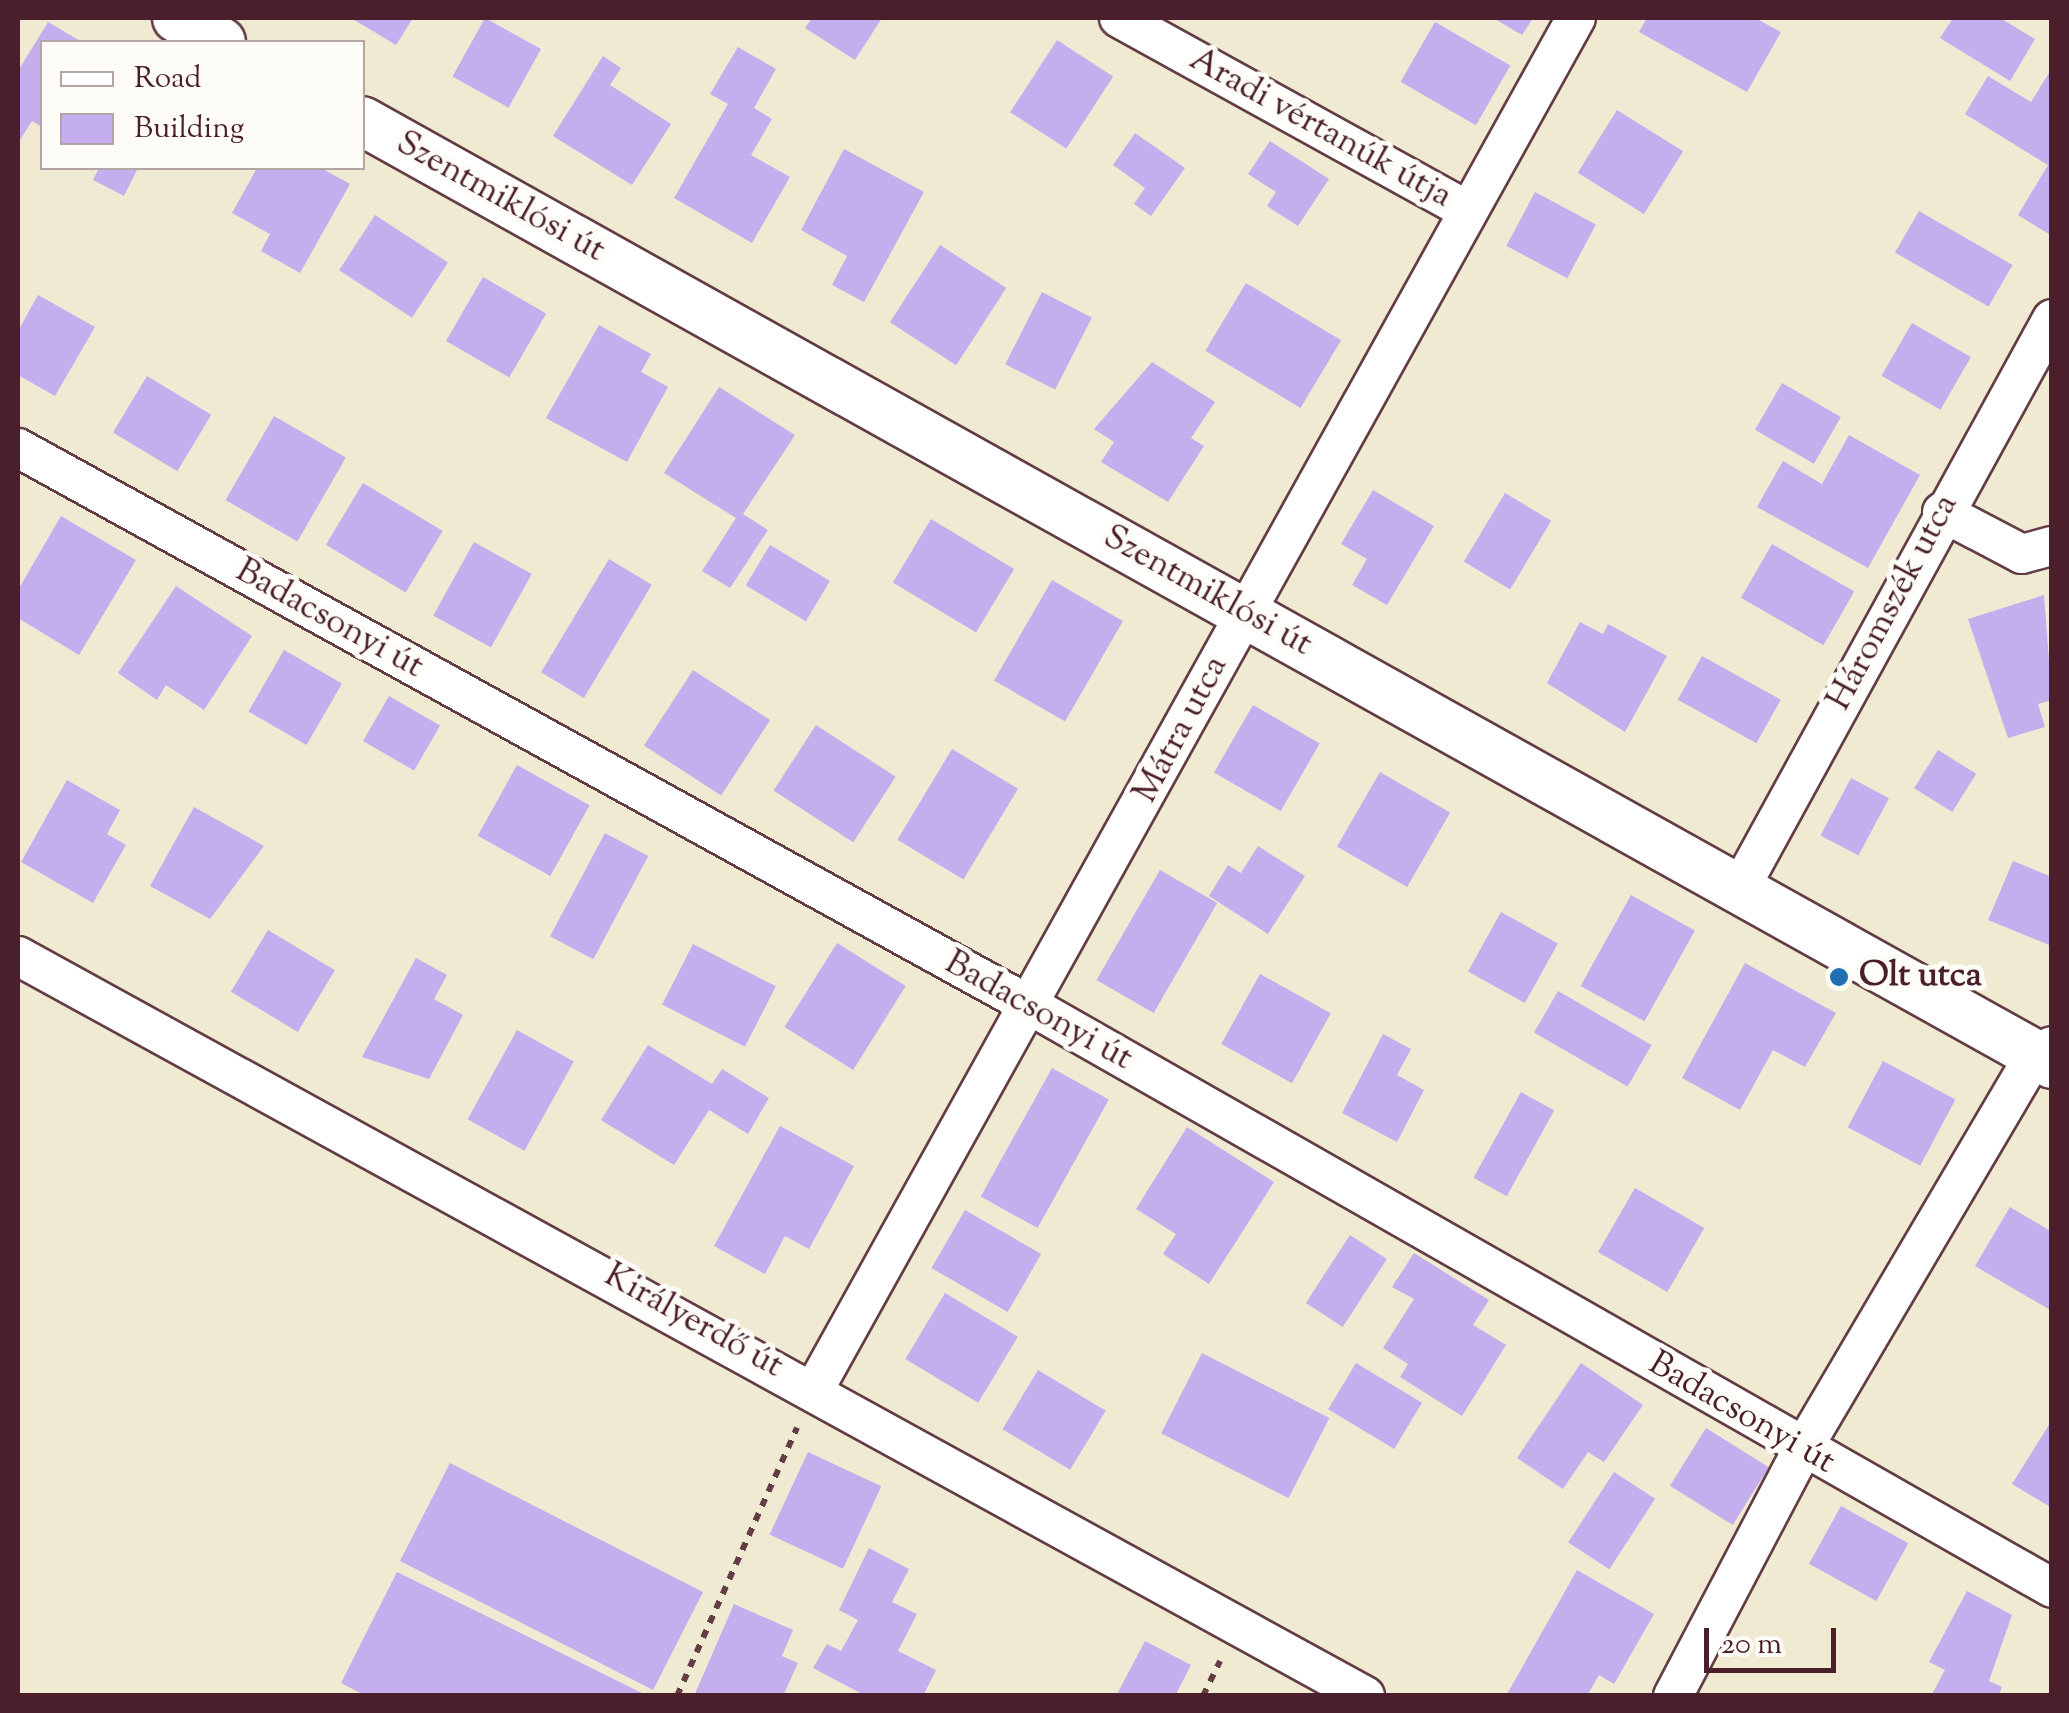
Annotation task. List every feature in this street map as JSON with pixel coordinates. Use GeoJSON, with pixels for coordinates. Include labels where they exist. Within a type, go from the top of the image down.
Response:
{"type":"FeatureCollection","features":[{"type":"Feature","properties":{"kind":"street"},"geometry":{"type":"LineString","coordinates":[[176,18],[217,40]]}},
{"type":"Feature","properties":{"kind":"street","name":"Aradi vértanúk útja"},"geometry":{"type":"LineString","coordinates":[[1119,18],[1468,211]]}},
{"type":"Feature","properties":{"kind":"street","name":"Mátra utca"},"geometry":{"type":"LineString","coordinates":[[815,1388],[1576,18]]}},
{"type":"Feature","properties":{"kind":"street","name":"Szentmiklósi út"},"geometry":{"type":"LineString","coordinates":[[365,123],[2046,1055]]}},
{"type":"Feature","properties":{"kind":"street","name":"Háromszék utca"},"geometry":{"type":"LineString","coordinates":[[1740,888],[1942,512],[2052,319]]}},
{"type":"Feature","properties":{"kind":"street","name":"Badacsonyi út"},"geometry":{"type":"LineString","coordinates":[[18,448],[1030,1006],[1802,1450],[2052,1588]]}},
{"type":"Feature","properties":{"kind":"street"},"geometry":{"type":"LineString","coordinates":[[1942,512],[2022,554],[2052,546]]}},
{"type":"Feature","properties":{"kind":"street","name":"Királyerdő út"},"geometry":{"type":"LineString","coordinates":[[18,956],[815,1388],[1365,1696]]}},
{"type":"Feature","properties":{"kind":"street"},"geometry":{"type":"LineString","coordinates":[[1674,1696],[1802,1450],[2046,1055]]}},
{"type":"Feature","properties":{"kind":"path"},"geometry":{"type":"LineString","coordinates":[[676,1696],[815,1388]]}},
{"type":"Feature","properties":{"kind":"building"},"geometry":{"type":"Polygon","coordinates":[[[351,18],[413,18],[396,45],[351,18]]]}},
{"type":"Feature","properties":{"kind":"building"},"geometry":{"type":"Polygon","coordinates":[[[485,18],[541,49],[508,108],[453,77],[485,18]]]}},
{"type":"Feature","properties":{"kind":"building"},"geometry":{"type":"Polygon","coordinates":[[[812,18],[882,18],[855,60],[805,28],[812,18]]]}},
{"type":"Feature","properties":{"kind":"building"},"geometry":{"type":"Polygon","coordinates":[[[1493,18],[1533,18],[1522,35],[1493,18]]]}},
{"type":"Feature","properties":{"kind":"building"},"geometry":{"type":"Polygon","coordinates":[[[1647,18],[1755,18],[1781,32],[1747,92],[1639,32],[1647,18]]]}},
{"type":"Feature","properties":{"kind":"building"},"geometry":{"type":"Polygon","coordinates":[[[1953,18],[2000,18],[2035,39],[2010,81],[1940,38],[1953,18]]]}},
{"type":"Feature","properties":{"kind":"building"},"geometry":{"type":"Polygon","coordinates":[[[48,22],[79,40],[40,40],[40,126],[32,121],[18,143],[18,71],[48,22]]]}},
{"type":"Feature","properties":{"kind":"building"},"geometry":{"type":"Polygon","coordinates":[[[1435,22],[1510,66],[1476,125],[1400,82],[1435,22]]]}},
{"type":"Feature","properties":{"kind":"building"},"geometry":{"type":"Polygon","coordinates":[[[1057,40],[1113,76],[1066,149],[1010,112],[1057,40]]]}},
{"type":"Feature","properties":{"kind":"building"},"geometry":{"type":"Polygon","coordinates":[[[738,47],[776,69],[754,108],[772,119],[751,155],[790,177],[752,243],[674,198],[728,104],[710,94],[738,47]]]}},
{"type":"Feature","properties":{"kind":"building"},"geometry":{"type":"Polygon","coordinates":[[[603,56],[621,68],[610,85],[671,124],[632,185],[553,136],[603,56]]]}},
{"type":"Feature","properties":{"kind":"building"},"geometry":{"type":"Polygon","coordinates":[[[2052,68],[2052,236],[2018,215],[2048,165],[1965,114],[1988,76],[2031,102],[2052,68]]]}},
{"type":"Feature","properties":{"kind":"building"},"geometry":{"type":"Polygon","coordinates":[[[1617,110],[1683,151],[1644,214],[1578,173],[1617,110]]]}},
{"type":"Feature","properties":{"kind":"building"},"geometry":{"type":"Polygon","coordinates":[[[1135,133],[1185,168],[1151,216],[1134,204],[1145,188],[1113,165],[1135,133]]]}},
{"type":"Feature","properties":{"kind":"building"},"geometry":{"type":"Polygon","coordinates":[[[1270,141],[1329,179],[1298,226],[1267,206],[1276,192],[1248,174],[1270,141]]]}},
{"type":"Feature","properties":{"kind":"building"},"geometry":{"type":"Polygon","coordinates":[[[844,149],[924,192],[864,302],[832,285],[847,256],[801,230],[844,149]]]}},
{"type":"Feature","properties":{"kind":"building"},"geometry":{"type":"Polygon","coordinates":[[[98,170],[137,170],[124,196],[93,180],[98,170]]]}},
{"type":"Feature","properties":{"kind":"building"},"geometry":{"type":"Polygon","coordinates":[[[256,170],[325,170],[350,184],[300,273],[261,251],[270,234],[232,213],[256,170]]]}},
{"type":"Feature","properties":{"kind":"building"},"geometry":{"type":"Polygon","coordinates":[[[1535,192],[1596,224],[1567,278],[1506,246],[1535,192]]]}},
{"type":"Feature","properties":{"kind":"building"},"geometry":{"type":"Polygon","coordinates":[[[1919,211],[2013,265],[1989,307],[1895,253],[1919,211]]]}},
{"type":"Feature","properties":{"kind":"building"},"geometry":{"type":"Polygon","coordinates":[[[375,215],[448,262],[412,318],[339,270],[375,215]]]}},
{"type":"Feature","properties":{"kind":"building"},"geometry":{"type":"Polygon","coordinates":[[[940,245],[1006,288],[956,365],[890,322],[940,245]]]}},
{"type":"Feature","properties":{"kind":"building"},"geometry":{"type":"Polygon","coordinates":[[[483,277],[546,314],[509,378],[446,341],[483,277]]]}},
{"type":"Feature","properties":{"kind":"building"},"geometry":{"type":"Polygon","coordinates":[[[1246,283],[1341,340],[1300,408],[1205,351],[1246,283]]]}},
{"type":"Feature","properties":{"kind":"building"},"geometry":{"type":"Polygon","coordinates":[[[1042,292],[1092,317],[1055,390],[1005,364],[1042,292]]]}},
{"type":"Feature","properties":{"kind":"building"},"geometry":{"type":"Polygon","coordinates":[[[38,295],[95,327],[55,396],[18,375],[18,331],[38,295]]]}},
{"type":"Feature","properties":{"kind":"building"},"geometry":{"type":"Polygon","coordinates":[[[1912,323],[1971,357],[1940,410],[1882,376],[1912,323]]]}},
{"type":"Feature","properties":{"kind":"building"},"geometry":{"type":"Polygon","coordinates":[[[599,325],[651,354],[641,372],[668,387],[627,462],[546,418],[599,325]]]}},
{"type":"Feature","properties":{"kind":"building"},"geometry":{"type":"Polygon","coordinates":[[[1152,362],[1215,402],[1191,438],[1204,446],[1168,502],[1101,462],[1114,442],[1094,429],[1152,362]]]}},
{"type":"Feature","properties":{"kind":"building"},"geometry":{"type":"Polygon","coordinates":[[[147,376],[211,415],[177,471],[113,433],[147,376]]]}},
{"type":"Feature","properties":{"kind":"building"},"geometry":{"type":"Polygon","coordinates":[[[1782,383],[1841,417],[1814,464],[1755,430],[1782,383]]]}},
{"type":"Feature","properties":{"kind":"building"},"geometry":{"type":"Polygon","coordinates":[[[719,387],[795,435],[743,514],[768,530],[730,588],[702,571],[736,518],[664,473],[719,387]]]}},
{"type":"Feature","properties":{"kind":"building"},"geometry":{"type":"Polygon","coordinates":[[[274,416],[346,457],[297,542],[226,500],[274,416]]]}},
{"type":"Feature","properties":{"kind":"building"},"geometry":{"type":"Polygon","coordinates":[[[1849,435],[1920,475],[1868,568],[1757,507],[1783,461],[1822,484],[1849,435]]]}},
{"type":"Feature","properties":{"kind":"building"},"geometry":{"type":"Polygon","coordinates":[[[363,483],[443,531],[406,593],[326,545],[363,483]]]}},
{"type":"Feature","properties":{"kind":"building"},"geometry":{"type":"Polygon","coordinates":[[[1373,490],[1434,526],[1387,605],[1352,585],[1367,559],[1341,544],[1373,490]]]}},
{"type":"Feature","properties":{"kind":"building"},"geometry":{"type":"Polygon","coordinates":[[[1505,493],[1551,521],[1510,589],[1464,562],[1505,493]]]}},
{"type":"Feature","properties":{"kind":"building"},"geometry":{"type":"Polygon","coordinates":[[[61,516],[136,560],[79,655],[18,618],[18,590],[61,516]]]}},
{"type":"Feature","properties":{"kind":"building"},"geometry":{"type":"Polygon","coordinates":[[[931,519],[1014,569],[976,632],[893,582],[931,519]]]}},
{"type":"Feature","properties":{"kind":"building"},"geometry":{"type":"Polygon","coordinates":[[[474,542],[532,574],[491,647],[433,615],[474,542]]]}},
{"type":"Feature","properties":{"kind":"building"},"geometry":{"type":"Polygon","coordinates":[[[1772,544],[1854,592],[1823,645],[1741,598],[1772,544]]]}},
{"type":"Feature","properties":{"kind":"building"},"geometry":{"type":"Polygon","coordinates":[[[770,545],[830,581],[806,621],[746,585],[770,545]]]}},
{"type":"Feature","properties":{"kind":"building"},"geometry":{"type":"Polygon","coordinates":[[[609,559],[652,585],[584,698],[541,672],[609,559]]]}},
{"type":"Feature","properties":{"kind":"building"},"geometry":{"type":"Polygon","coordinates":[[[1052,580],[1123,621],[1065,721],[994,680],[1052,580]]]}},
{"type":"Feature","properties":{"kind":"building"},"geometry":{"type":"Polygon","coordinates":[[[176,586],[252,636],[204,710],[166,685],[157,700],[118,673],[176,586]]]}},
{"type":"Feature","properties":{"kind":"building"},"geometry":{"type":"Polygon","coordinates":[[[2044,595],[2052,700],[2038,704],[2045,727],[2008,738],[1968,619],[2044,595]]]}},
{"type":"Feature","properties":{"kind":"building"},"geometry":{"type":"Polygon","coordinates":[[[1580,622],[1603,634],[1608,624],[1667,656],[1625,732],[1547,683],[1580,622]]]}},
{"type":"Feature","properties":{"kind":"building"},"geometry":{"type":"Polygon","coordinates":[[[284,650],[342,684],[307,745],[248,711],[284,650]]]}},
{"type":"Feature","properties":{"kind":"building"},"geometry":{"type":"Polygon","coordinates":[[[1702,656],[1781,700],[1756,743],[1678,700],[1702,656]]]}},
{"type":"Feature","properties":{"kind":"building"},"geometry":{"type":"Polygon","coordinates":[[[693,670],[770,720],[721,796],[644,745],[693,670]]]}},
{"type":"Feature","properties":{"kind":"building"},"geometry":{"type":"Polygon","coordinates":[[[389,696],[440,726],[414,771],[363,741],[389,696]]]}},
{"type":"Feature","properties":{"kind":"building"},"geometry":{"type":"Polygon","coordinates":[[[1253,705],[1320,744],[1281,811],[1214,773],[1253,705]]]}},
{"type":"Feature","properties":{"kind":"building"},"geometry":{"type":"Polygon","coordinates":[[[816,725],[896,777],[853,842],[774,790],[816,725]]]}},
{"type":"Feature","properties":{"kind":"building"},"geometry":{"type":"Polygon","coordinates":[[[952,749],[1018,789],[963,880],[897,840],[952,749]]]}},
{"type":"Feature","properties":{"kind":"building"},"geometry":{"type":"Polygon","coordinates":[[[1938,750],[1976,774],[1952,812],[1914,788],[1938,750]]]}},
{"type":"Feature","properties":{"kind":"building"},"geometry":{"type":"Polygon","coordinates":[[[517,765],[590,805],[550,876],[478,836],[517,765]]]}},
{"type":"Feature","properties":{"kind":"building"},"geometry":{"type":"Polygon","coordinates":[[[1380,772],[1450,812],[1407,887],[1337,846],[1380,772]]]}},
{"type":"Feature","properties":{"kind":"building"},"geometry":{"type":"Polygon","coordinates":[[[1851,778],[1889,798],[1858,856],[1820,835],[1851,778]]]}},
{"type":"Feature","properties":{"kind":"building"},"geometry":{"type":"Polygon","coordinates":[[[67,780],[120,810],[107,834],[126,845],[93,903],[21,862],[67,780]]]}},
{"type":"Feature","properties":{"kind":"building"},"geometry":{"type":"Polygon","coordinates":[[[194,807],[264,846],[210,919],[150,886],[194,807]]]}},
{"type":"Feature","properties":{"kind":"building"},"geometry":{"type":"Polygon","coordinates":[[[605,833],[648,856],[593,959],[550,936],[605,833]]]}},
{"type":"Feature","properties":{"kind":"building"},"geometry":{"type":"Polygon","coordinates":[[[1258,846],[1305,876],[1268,934],[1209,896],[1228,865],[1241,873],[1258,846]]]}},
{"type":"Feature","properties":{"kind":"building"},"geometry":{"type":"Polygon","coordinates":[[[2013,861],[2052,877],[2052,946],[1988,920],[2013,861]]]}},
{"type":"Feature","properties":{"kind":"building"},"geometry":{"type":"Polygon","coordinates":[[[1160,870],[1217,903],[1154,1013],[1096,980],[1160,870]]]}},
{"type":"Feature","properties":{"kind":"building"},"geometry":{"type":"Polygon","coordinates":[[[1631,895],[1695,930],[1644,1021],[1581,986],[1631,895]]]}},
{"type":"Feature","properties":{"kind":"building"},"geometry":{"type":"Polygon","coordinates":[[[1501,912],[1558,944],[1525,1003],[1468,971],[1501,912]]]}},
{"type":"Feature","properties":{"kind":"building"},"geometry":{"type":"Polygon","coordinates":[[[268,930],[335,970],[298,1032],[231,992],[268,930]]]}},
{"type":"Feature","properties":{"kind":"building"},"geometry":{"type":"Polygon","coordinates":[[[837,943],[906,986],[853,1070],[785,1027],[837,943]]]}},
{"type":"Feature","properties":{"kind":"building"},"geometry":{"type":"Polygon","coordinates":[[[693,944],[776,986],[745,1047],[662,1005],[693,944]]]}},
{"type":"Feature","properties":{"kind":"building"},"geometry":{"type":"Polygon","coordinates":[[[416,958],[447,975],[434,999],[463,1015],[429,1079],[362,1057],[416,958]]]}},
{"type":"Feature","properties":{"kind":"building"},"geometry":{"type":"Polygon","coordinates":[[[1745,963],[1836,1013],[1805,1067],[1773,1050],[1740,1110],[1682,1078],[1745,963]]]}},
{"type":"Feature","properties":{"kind":"building"},"geometry":{"type":"Polygon","coordinates":[[[1260,974],[1331,1013],[1292,1083],[1221,1044],[1260,974]]]}},
{"type":"Feature","properties":{"kind":"building"},"geometry":{"type":"Polygon","coordinates":[[[1558,991],[1652,1045],[1628,1087],[1534,1033],[1558,991]]]}},
{"type":"Feature","properties":{"kind":"building"},"geometry":{"type":"Polygon","coordinates":[[[517,1030],[574,1062],[524,1151],[468,1119],[517,1030]]]}},
{"type":"Feature","properties":{"kind":"building"},"geometry":{"type":"Polygon","coordinates":[[[1383,1034],[1411,1049],[1397,1075],[1424,1090],[1397,1142],[1342,1113],[1383,1034]]]}},
{"type":"Feature","properties":{"kind":"building"},"geometry":{"type":"Polygon","coordinates":[[[648,1045],[712,1084],[722,1069],[769,1098],[748,1134],[709,1110],[674,1165],[601,1120],[648,1045]]]}},
{"type":"Feature","properties":{"kind":"building"},"geometry":{"type":"Polygon","coordinates":[[[1883,1061],[1955,1099],[1920,1166],[1848,1127],[1883,1061]]]}},
{"type":"Feature","properties":{"kind":"building"},"geometry":{"type":"Polygon","coordinates":[[[1052,1068],[1109,1100],[1038,1228],[981,1197],[1052,1068]]]}},
{"type":"Feature","properties":{"kind":"building"},"geometry":{"type":"Polygon","coordinates":[[[1521,1092],[1554,1110],[1507,1196],[1473,1178],[1521,1092]]]}},
{"type":"Feature","properties":{"kind":"building"},"geometry":{"type":"Polygon","coordinates":[[[780,1126],[854,1166],[809,1249],[785,1236],[765,1274],[714,1246],[780,1126]]]}},
{"type":"Feature","properties":{"kind":"building"},"geometry":{"type":"Polygon","coordinates":[[[1187,1127],[1274,1182],[1209,1284],[1163,1254],[1176,1234],[1136,1209],[1187,1127]]]}},
{"type":"Feature","properties":{"kind":"building"},"geometry":{"type":"Polygon","coordinates":[[[1635,1188],[1704,1228],[1667,1292],[1598,1252],[1635,1188]]]}},
{"type":"Feature","properties":{"kind":"building"},"geometry":{"type":"Polygon","coordinates":[[[2010,1207],[2052,1232],[2052,1311],[1975,1266],[2010,1207]]]}},
{"type":"Feature","properties":{"kind":"building"},"geometry":{"type":"Polygon","coordinates":[[[965,1210],[1041,1254],[1008,1312],[932,1268],[965,1210]]]}},
{"type":"Feature","properties":{"kind":"building"},"geometry":{"type":"Polygon","coordinates":[[[1350,1235],[1387,1259],[1343,1327],[1306,1303],[1350,1235]]]}},
{"type":"Feature","properties":{"kind":"building"},"geometry":{"type":"Polygon","coordinates":[[[1414,1253],[1489,1300],[1473,1325],[1506,1345],[1462,1416],[1400,1377],[1408,1364],[1383,1348],[1414,1299],[1392,1287],[1414,1253]]]}},
{"type":"Feature","properties":{"kind":"building"},"geometry":{"type":"Polygon","coordinates":[[[945,1293],[1018,1337],[978,1403],[905,1359],[945,1293]]]}},
{"type":"Feature","properties":{"kind":"building"},"geometry":{"type":"Polygon","coordinates":[[[1202,1353],[1329,1418],[1289,1498],[1161,1433],[1202,1353]]]}},
{"type":"Feature","properties":{"kind":"building"},"geometry":{"type":"Polygon","coordinates":[[[1356,1363],[1422,1403],[1394,1449],[1328,1409],[1356,1363]]]}},
{"type":"Feature","properties":{"kind":"building"},"geometry":{"type":"Polygon","coordinates":[[[1581,1363],[1643,1405],[1604,1462],[1588,1452],[1563,1489],[1517,1458],[1581,1363]]]}},
{"type":"Feature","properties":{"kind":"building"},"geometry":{"type":"Polygon","coordinates":[[[1038,1370],[1106,1411],[1070,1470],[1002,1429],[1038,1370]]]}},
{"type":"Feature","properties":{"kind":"building"},"geometry":{"type":"Polygon","coordinates":[[[2052,1420],[2052,1508],[2012,1484],[2052,1420]]]}},
{"type":"Feature","properties":{"kind":"building"},"geometry":{"type":"Polygon","coordinates":[[[1706,1428],[1769,1467],[1733,1525],[1670,1486],[1706,1428]]]}},
{"type":"Feature","properties":{"kind":"building"},"geometry":{"type":"Polygon","coordinates":[[[808,1452],[881,1486],[843,1569],[770,1534],[808,1452]]]}},
{"type":"Feature","properties":{"kind":"building"},"geometry":{"type":"Polygon","coordinates":[[[450,1463],[703,1592],[653,1690],[400,1561],[450,1463]]]}},
{"type":"Feature","properties":{"kind":"building"},"geometry":{"type":"Polygon","coordinates":[[[1614,1472],[1655,1499],[1609,1569],[1568,1542],[1614,1472]]]}},
{"type":"Feature","properties":{"kind":"building"},"geometry":{"type":"Polygon","coordinates":[[[1841,1506],[1908,1543],[1876,1601],[1809,1564],[1841,1506]]]}},
{"type":"Feature","properties":{"kind":"building"},"geometry":{"type":"Polygon","coordinates":[[[869,1548],[909,1569],[892,1602],[917,1614],[898,1651],[936,1670],[923,1696],[866,1696],[813,1668],[827,1644],[841,1651],[858,1620],[839,1610],[869,1548]]]}},
{"type":"Feature","properties":{"kind":"building"},"geometry":{"type":"Polygon","coordinates":[[[1577,1570],[1654,1614],[1614,1684],[1599,1675],[1587,1696],[1506,1696],[1577,1570]]]}},
{"type":"Feature","properties":{"kind":"building"},"geometry":{"type":"Polygon","coordinates":[[[397,1572],[648,1696],[366,1696],[341,1683],[397,1572]]]}},
{"type":"Feature","properties":{"kind":"building"},"geometry":{"type":"Polygon","coordinates":[[[1967,1591],[2012,1615],[1989,1681],[2002,1687],[1998,1696],[1931,1696],[1945,1670],[1929,1662],[1967,1591]]]}},
{"type":"Feature","properties":{"kind":"building"},"geometry":{"type":"Polygon","coordinates":[[[734,1604],[793,1630],[782,1656],[798,1663],[783,1696],[694,1696],[734,1604]]]}},
{"type":"Feature","properties":{"kind":"building"},"geometry":{"type":"Polygon","coordinates":[[[1145,1641],[1191,1665],[1175,1696],[1116,1696],[1145,1641]]]}},
{"type":"Feature","properties":{"kind":"place","name":"Olt utca"},"geometry":{"type":"Point","coordinates":[1839,977]}}]}
